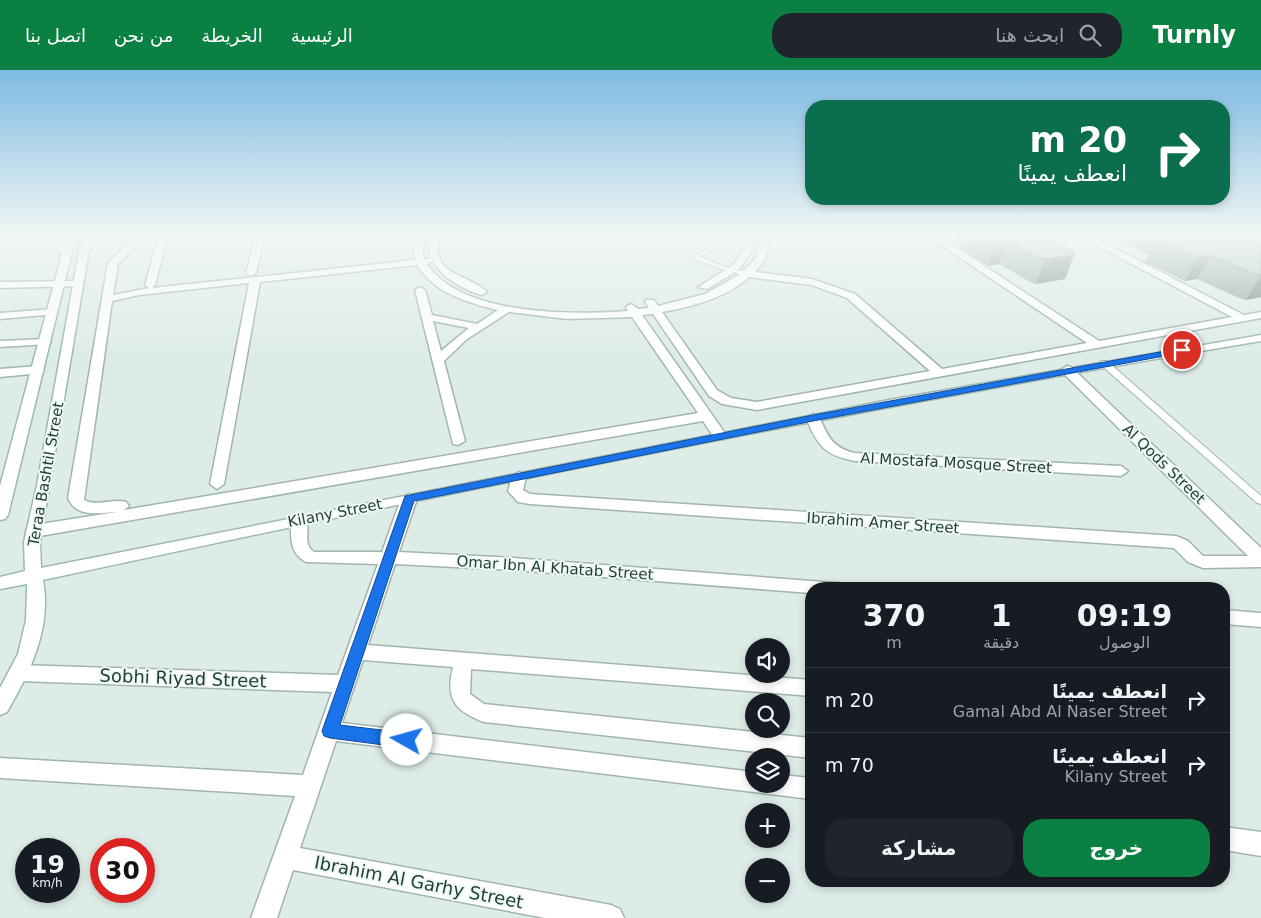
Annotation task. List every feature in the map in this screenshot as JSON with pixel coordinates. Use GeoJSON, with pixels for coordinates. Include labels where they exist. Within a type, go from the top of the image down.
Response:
{"type":"FeatureCollection","features":[{"type":"Feature","properties":{"kind":"street","name":"Teraa Bashtil Street"},"geometry":{"type":"LineString","coordinates":[[0,515],[5,475],[38,370],[61,275]]}},
{"type":"Feature","properties":{"kind":"street","name":"Teraa Bashtil Street"},"geometry":{"type":"LineString","coordinates":[[0,706],[19,673],[27,654],[35,620],[36,588],[33,576],[32,553],[34,531],[44,485],[79,275]]}},
{"type":"Feature","properties":{"kind":"street"},"geometry":{"type":"LineString","coordinates":[[111,275],[76,498],[83,507],[100,509],[162,499]]}},
{"type":"Feature","properties":{"kind":"street"},"geometry":{"type":"LineString","coordinates":[[150,285],[153,275]]}},
{"type":"Feature","properties":{"kind":"street"},"geometry":{"type":"LineString","coordinates":[[108,293],[150,285],[266,275]]}},
{"type":"Feature","properties":{"kind":"street"},"geometry":{"type":"LineString","coordinates":[[430,275],[454,292],[507,309],[570,316],[633,309],[710,295],[728,287],[747,275]]}},
{"type":"Feature","properties":{"kind":"street"},"geometry":{"type":"LineString","coordinates":[[448,275],[468,286],[513,301],[572,308],[633,309]]}},
{"type":"Feature","properties":{"kind":"street"},"geometry":{"type":"LineString","coordinates":[[652,306],[692,292],[726,275]]}},
{"type":"Feature","properties":{"kind":"street"},"geometry":{"type":"LineString","coordinates":[[752,275],[818,284],[842,291],[851,296],[938,372]]}},
{"type":"Feature","properties":{"kind":"street"},"geometry":{"type":"LineString","coordinates":[[990,275],[1096,344]]}},
{"type":"Feature","properties":{"kind":"street"},"geometry":{"type":"LineString","coordinates":[[1158,275],[1242,318]]}},
{"type":"Feature","properties":{"kind":"street"},"geometry":{"type":"LineString","coordinates":[[108,293],[139,292],[253,276]]}},
{"type":"Feature","properties":{"kind":"street"},"geometry":{"type":"LineString","coordinates":[[217,484],[253,276]]}},
{"type":"Feature","properties":{"kind":"street"},"geometry":{"type":"LineString","coordinates":[[2,287],[77,284]]}},
{"type":"Feature","properties":{"kind":"street"},"geometry":{"type":"LineString","coordinates":[[420,290],[458,441]]}},
{"type":"Feature","properties":{"kind":"street"},"geometry":{"type":"LineString","coordinates":[[652,306],[709,388],[719,397],[736,404],[766,405],[938,372],[1261,315]]}},
{"type":"Feature","properties":{"kind":"street"},"geometry":{"type":"LineString","coordinates":[[438,360],[477,327],[507,309]]}},
{"type":"Feature","properties":{"kind":"street"},"geometry":{"type":"LineString","coordinates":[[633,309],[720,436]]}},
{"type":"Feature","properties":{"kind":"street"},"geometry":{"type":"LineString","coordinates":[[0,316],[52,312]]}},
{"type":"Feature","properties":{"kind":"street"},"geometry":{"type":"LineString","coordinates":[[427,318],[439,318],[477,327]]}},
{"type":"Feature","properties":{"kind":"street","name":"Kilany Street"},"geometry":{"type":"LineString","coordinates":[[0,583],[299,520],[720,436],[1104,363],[1261,338]]}},
{"type":"Feature","properties":{"kind":"street"},"geometry":{"type":"LineString","coordinates":[[0,344],[45,342]]}},
{"type":"Feature","properties":{"kind":"street"},"geometry":{"type":"LineString","coordinates":[[0,373],[38,370]]}},
{"type":"Feature","properties":{"kind":"street","name":"Al Qods Street"},"geometry":{"type":"LineString","coordinates":[[1067,370],[1261,560]]}},
{"type":"Feature","properties":{"kind":"street"},"geometry":{"type":"LineString","coordinates":[[34,531],[706,416]]}},
{"type":"Feature","properties":{"kind":"street","name":"Al Mostafa Mosque Street"},"geometry":{"type":"LineString","coordinates":[[813,418],[822,440],[829,449],[838,454],[855,458],[1121,471]]}},
{"type":"Feature","properties":{"kind":"street","name":"Ibrahim Amer Street"},"geometry":{"type":"LineString","coordinates":[[519,477],[515,491],[523,498],[530,499],[1176,542],[1183,545],[1193,558],[1203,562],[1261,560]]}},
{"type":"Feature","properties":{"kind":"street"},"geometry":{"type":"LineString","coordinates":[[264,918],[409,499]]}},
{"type":"Feature","properties":{"kind":"street","name":"Omar Ibn Al Khatab Street"},"geometry":{"type":"LineString","coordinates":[[299,520],[299,548],[305,556],[320,559],[390,558],[513,564],[805,586]]}},
{"type":"Feature","properties":{"kind":"street"},"geometry":{"type":"LineString","coordinates":[[1230,617],[1261,620]]}},
{"type":"Feature","properties":{"kind":"street"},"geometry":{"type":"LineString","coordinates":[[357,652],[805,688]]}},
{"type":"Feature","properties":{"kind":"street"},"geometry":{"type":"LineString","coordinates":[[464,660],[458,685],[460,693],[468,706],[484,713],[805,747]]}},
{"type":"Feature","properties":{"kind":"street","name":"Sobhi Riyad Street"},"geometry":{"type":"LineString","coordinates":[[19,673],[346,684]]}},
{"type":"Feature","properties":{"kind":"street"},"geometry":{"type":"LineString","coordinates":[[330,731],[745,781]]}},
{"type":"Feature","properties":{"kind":"street"},"geometry":{"type":"LineString","coordinates":[[0,768],[310,786]]}},
{"type":"Feature","properties":{"kind":"street"},"geometry":{"type":"LineString","coordinates":[[790,787],[805,788]]}},
{"type":"Feature","properties":{"kind":"street"},"geometry":{"type":"LineString","coordinates":[[1230,840],[1261,844]]}},
{"type":"Feature","properties":{"kind":"street","name":"Ibrahim Al Garhy Street"},"geometry":{"type":"LineString","coordinates":[[286,857],[611,918]]}},
{"type":"Feature","properties":{"kind":"lane"},"geometry":{"type":"LineString","coordinates":[[1104,363],[1261,500]]}},
{"type":"Feature","properties":{"kind":"route"},"geometry":{"type":"LineString","coordinates":[[407,740],[330,731],[409,499],[813,418],[1182,350]]}}]}
